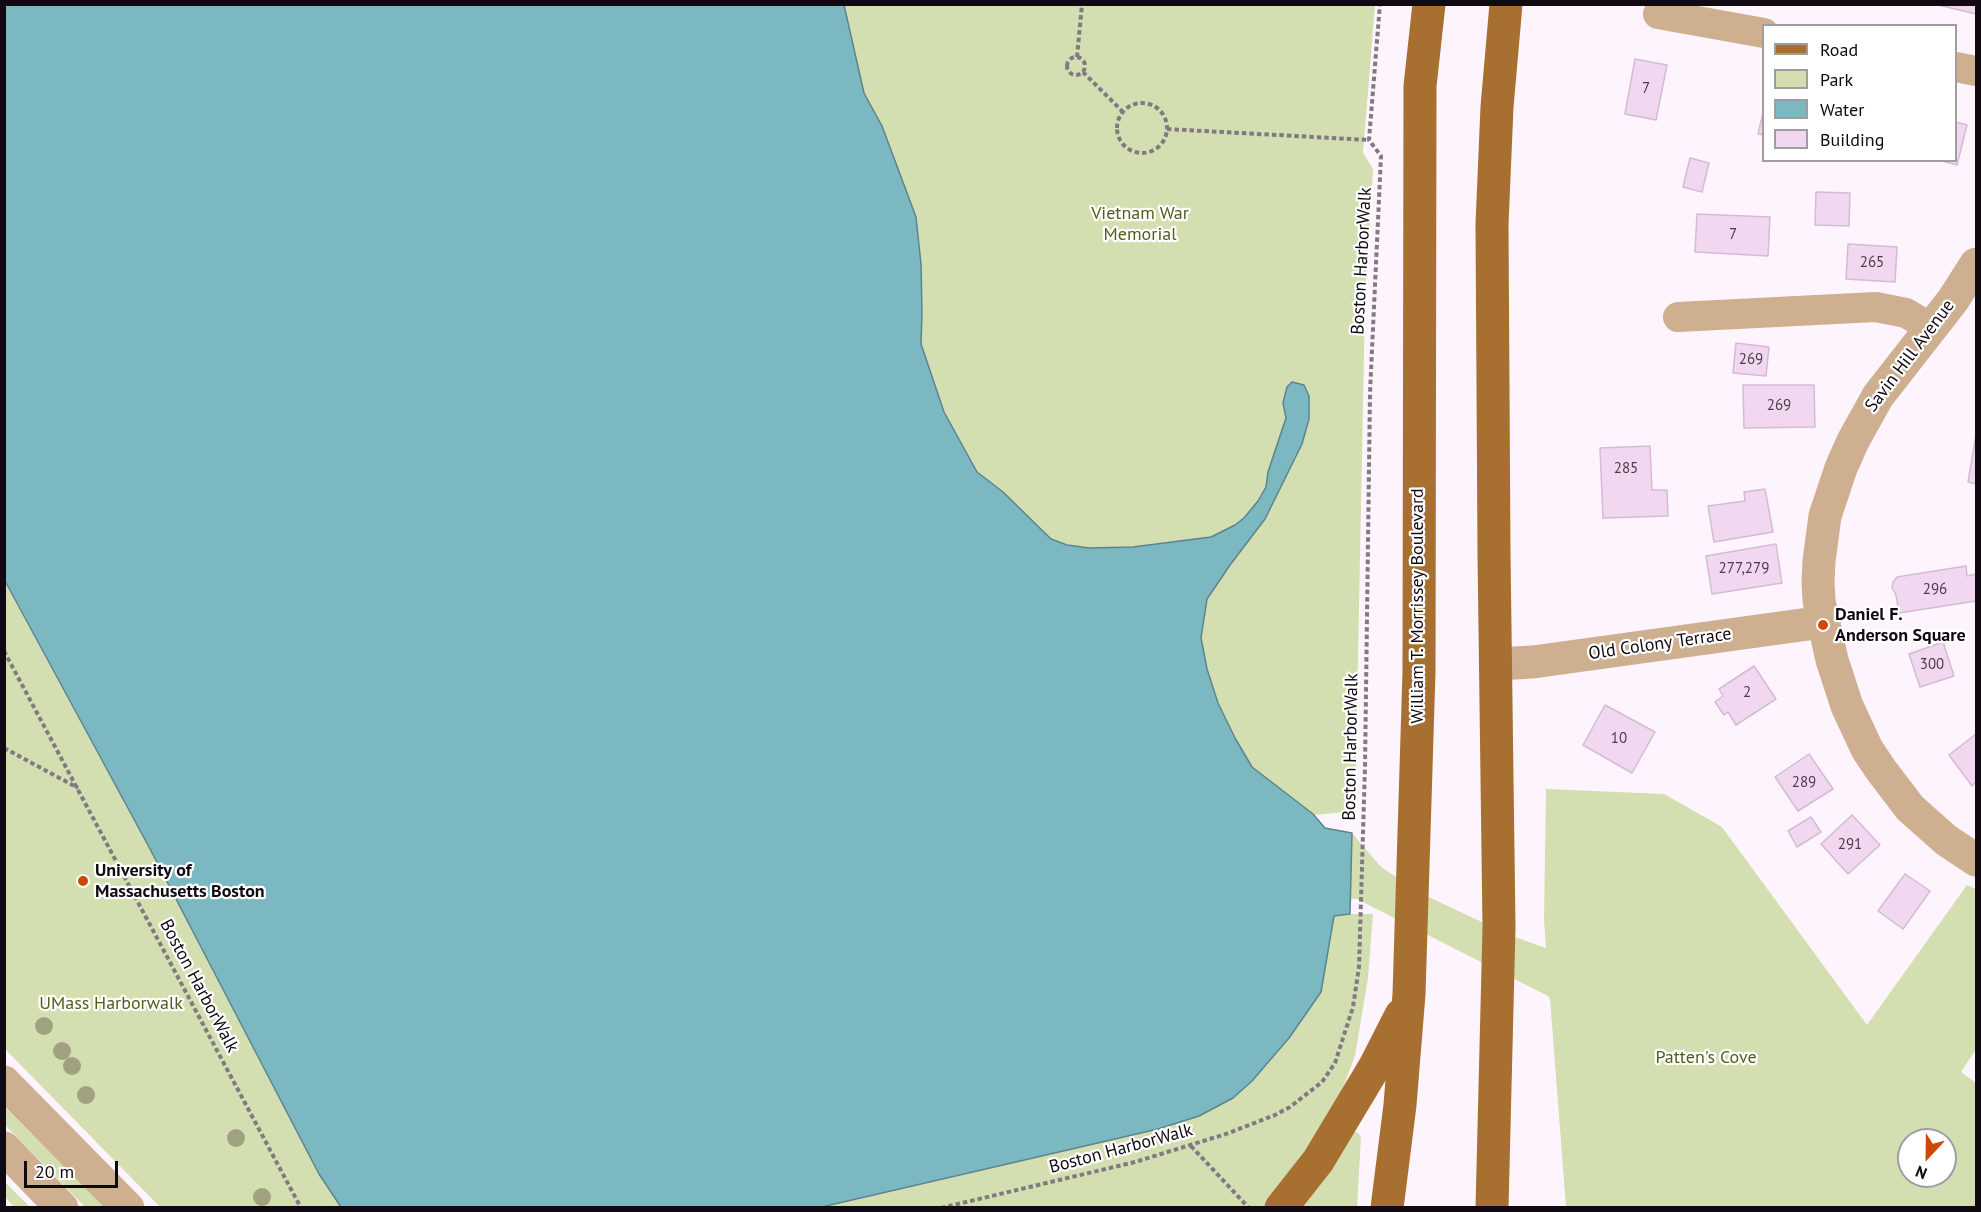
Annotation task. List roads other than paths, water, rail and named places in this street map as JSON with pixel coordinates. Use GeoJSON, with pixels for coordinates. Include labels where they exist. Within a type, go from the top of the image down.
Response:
{"type":"FeatureCollection","features":[{"type":"Feature","properties":{"kind":"main road","name":"William T. Morrissey Boulevard"},"geometry":{"type":"LineString","coordinates":[[1388,1208],[1400,1105],[1409,994],[1419,672],[1420,86],[1429,4]]}},
{"type":"Feature","properties":{"kind":"main road"},"geometry":{"type":"LineString","coordinates":[[1492,1208],[1499,927],[1492,224],[1497,107],[1506,4]]}},
{"type":"Feature","properties":{"kind":"main road"},"geometry":{"type":"LineString","coordinates":[[1281,1208],[1318,1161],[1375,1066],[1394,1032],[1409,994]]}},
{"type":"Feature","properties":{"kind":"street"},"geometry":{"type":"LineString","coordinates":[[1658,14],[1762,33]]}},
{"type":"Feature","properties":{"kind":"street"},"geometry":{"type":"LineString","coordinates":[[1957,67],[1977,71]]}},
{"type":"Feature","properties":{"kind":"street","name":"Savin Hill Avenue"},"geometry":{"type":"LineString","coordinates":[[1977,264],[1878,396],[1865,417],[1841,468],[1825,516],[1819,561],[1819,601],[1832,660],[1847,706],[1868,749],[1910,808],[1927,825],[1977,860]]}},
{"type":"Feature","properties":{"kind":"street"},"geometry":{"type":"LineString","coordinates":[[1678,317],[1876,308],[1906,313],[1931,328]]}},
{"type":"Feature","properties":{"kind":"street","name":"Old Colony Terrace"},"geometry":{"type":"LineString","coordinates":[[1496,664],[1533,662],[1823,622]]}},
{"type":"Feature","properties":{"kind":"street"},"geometry":{"type":"LineString","coordinates":[[4,1082],[128,1208]]}},
{"type":"Feature","properties":{"kind":"street"},"geometry":{"type":"LineString","coordinates":[[4,1148],[62,1208]]}},
{"type":"Feature","properties":{"kind":"water"},"geometry":{"type":"Polygon","coordinates":[[[4,5],[844,5],[864,93],[882,126],[916,217],[921,264],[921,344],[944,412],[977,472],[1003,492],[1051,539],[1067,545],[1089,548],[1133,547],[1211,537],[1235,525],[1258,501],[1266,487],[1268,472],[1286,418],[1283,403],[1287,387],[1292,382],[1304,385],[1309,396],[1309,419],[1302,444],[1265,519],[1207,599],[1201,638],[1207,669],[1218,703],[1252,767],[1313,814],[1325,828],[1352,833],[1350,914],[1334,916],[1321,992],[1289,1038],[1252,1081],[1233,1098],[1199,1116],[1158,1129],[822,1207],[341,1207],[319,1174],[149,847],[5,581],[4,5]]]}},
{"type":"Feature","properties":{"kind":"place","name":"Daniel F. Anderson Square"},"geometry":{"type":"Point","coordinates":[1823,625]}},
{"type":"Feature","properties":{"kind":"place","name":"University of Massachusetts Boston"},"geometry":{"type":"Point","coordinates":[83,881]}},
{"type":"Feature","properties":{"kind":"park label","name":"Vietnam War Memorial"},"geometry":{"type":"Point","coordinates":[1140,224]}},
{"type":"Feature","properties":{"kind":"park label","name":"UMass Harborwalk"},"geometry":{"type":"Point","coordinates":[111,1004]}},
{"type":"Feature","properties":{"kind":"park label","name":"Patten's Cove"},"geometry":{"type":"Point","coordinates":[1706,1058]}}]}
